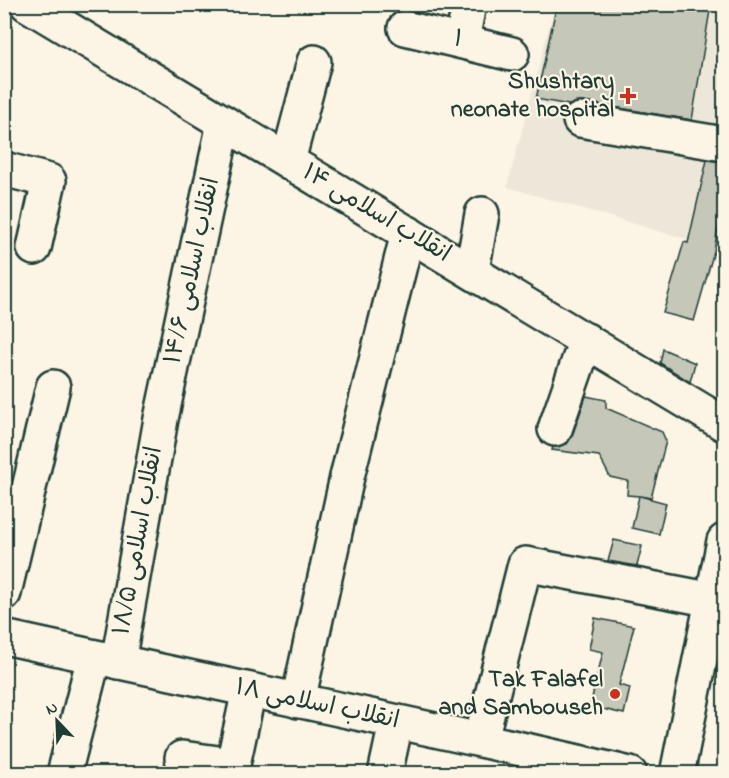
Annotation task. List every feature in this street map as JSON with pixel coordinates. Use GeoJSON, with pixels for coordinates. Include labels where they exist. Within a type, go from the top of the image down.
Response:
{"type":"FeatureCollection","features":[{"type":"Feature","properties":{"kind":"street","name":"۱۴ انقلاب اسلامی"},"geometry":{"type":"LineString","coordinates":[[27,4],[724,424]]}},
{"type":"Feature","properties":{"kind":"street"},"geometry":{"type":"LineString","coordinates":[[462,41],[470,4]]}},
{"type":"Feature","properties":{"kind":"street","name":"۱"},"geometry":{"type":"LineString","coordinates":[[405,28],[512,54]]}},
{"type":"Feature","properties":{"kind":"street"},"geometry":{"type":"LineString","coordinates":[[288,161],[314,62]]}},
{"type":"Feature","properties":{"kind":"street"},"geometry":{"type":"LineString","coordinates":[[580,120],[724,144]]}},
{"type":"Feature","properties":{"kind":"street","name":"۱۴/۶ انقلاب اسلامی"},"geometry":{"type":"LineString","coordinates":[[161,419],[224,123]]}},
{"type":"Feature","properties":{"kind":"street"},"geometry":{"type":"LineString","coordinates":[[4,169],[49,180],[34,248]]}},
{"type":"Feature","properties":{"kind":"street"},"geometry":{"type":"LineString","coordinates":[[472,272],[482,214]]}},
{"type":"Feature","properties":{"kind":"street"},"geometry":{"type":"LineString","coordinates":[[298,701],[346,477],[408,233]]}},
{"type":"Feature","properties":{"kind":"street"},"geometry":{"type":"LineString","coordinates":[[555,429],[586,340]]}},
{"type":"Feature","properties":{"kind":"street"},"geometry":{"type":"LineString","coordinates":[[4,593],[53,387]]}},
{"type":"Feature","properties":{"kind":"street","name":"۱۸/۵ انقلاب اسلامی"},"geometry":{"type":"LineString","coordinates":[[64,774],[106,659],[161,419]]}},
{"type":"Feature","properties":{"kind":"street"},"geometry":{"type":"LineString","coordinates":[[677,774],[724,541]]}},
{"type":"Feature","properties":{"kind":"street"},"geometry":{"type":"LineString","coordinates":[[481,739],[525,564],[713,600]]}},
{"type":"Feature","properties":{"kind":"street","name":"۱۸ انقلاب اسلامی"},"geometry":{"type":"LineString","coordinates":[[4,637],[396,723],[481,739],[630,774]]}},
{"type":"Feature","properties":{"kind":"street"},"geometry":{"type":"LineString","coordinates":[[182,758],[232,769],[249,690]]}},
{"type":"Feature","properties":{"kind":"street"},"geometry":{"type":"LineString","coordinates":[[385,774],[396,723]]}},
{"type":"Feature","properties":{"kind":"shaded area","name":"Shushtary neonate hospital"},"geometry":{"type":"Polygon","coordinates":[[[555,5],[724,5],[724,250],[507,187],[555,5]]]}},
{"type":"Feature","properties":{"kind":"building"},"geometry":{"type":"Polygon","coordinates":[[[557,4],[711,4],[692,120],[583,102],[569,105],[536,99],[557,4]]]}},
{"type":"Feature","properties":{"kind":"building"},"geometry":{"type":"Polygon","coordinates":[[[707,160],[724,162],[724,193],[714,251],[694,321],[663,313],[684,242],[688,243],[707,160]]]}},
{"type":"Feature","properties":{"kind":"building"},"geometry":{"type":"Polygon","coordinates":[[[663,349],[695,363],[690,382],[660,363],[663,349]]]}},
{"type":"Feature","properties":{"kind":"building"},"geometry":{"type":"Polygon","coordinates":[[[586,396],[606,400],[606,408],[662,432],[666,441],[651,498],[640,496],[666,503],[659,534],[632,528],[639,496],[627,495],[628,481],[610,477],[599,456],[552,450],[553,447],[567,444],[586,396]]]}},
{"type":"Feature","properties":{"kind":"building"},"geometry":{"type":"Polygon","coordinates":[[[614,540],[642,546],[637,566],[608,561],[614,540]]]}},
{"type":"Feature","properties":{"kind":"building"},"geometry":{"type":"Polygon","coordinates":[[[595,618],[634,626],[619,685],[630,688],[624,714],[590,706],[603,652],[589,649],[595,618]]]}},
{"type":"Feature","properties":{"kind":"place","name":"Shushtary neonate hospital"},"geometry":{"type":"Point","coordinates":[628,96]}},
{"type":"Feature","properties":{"kind":"place","name":"Tak Falafel and Sambouseh"},"geometry":{"type":"Point","coordinates":[615,694]}}]}
